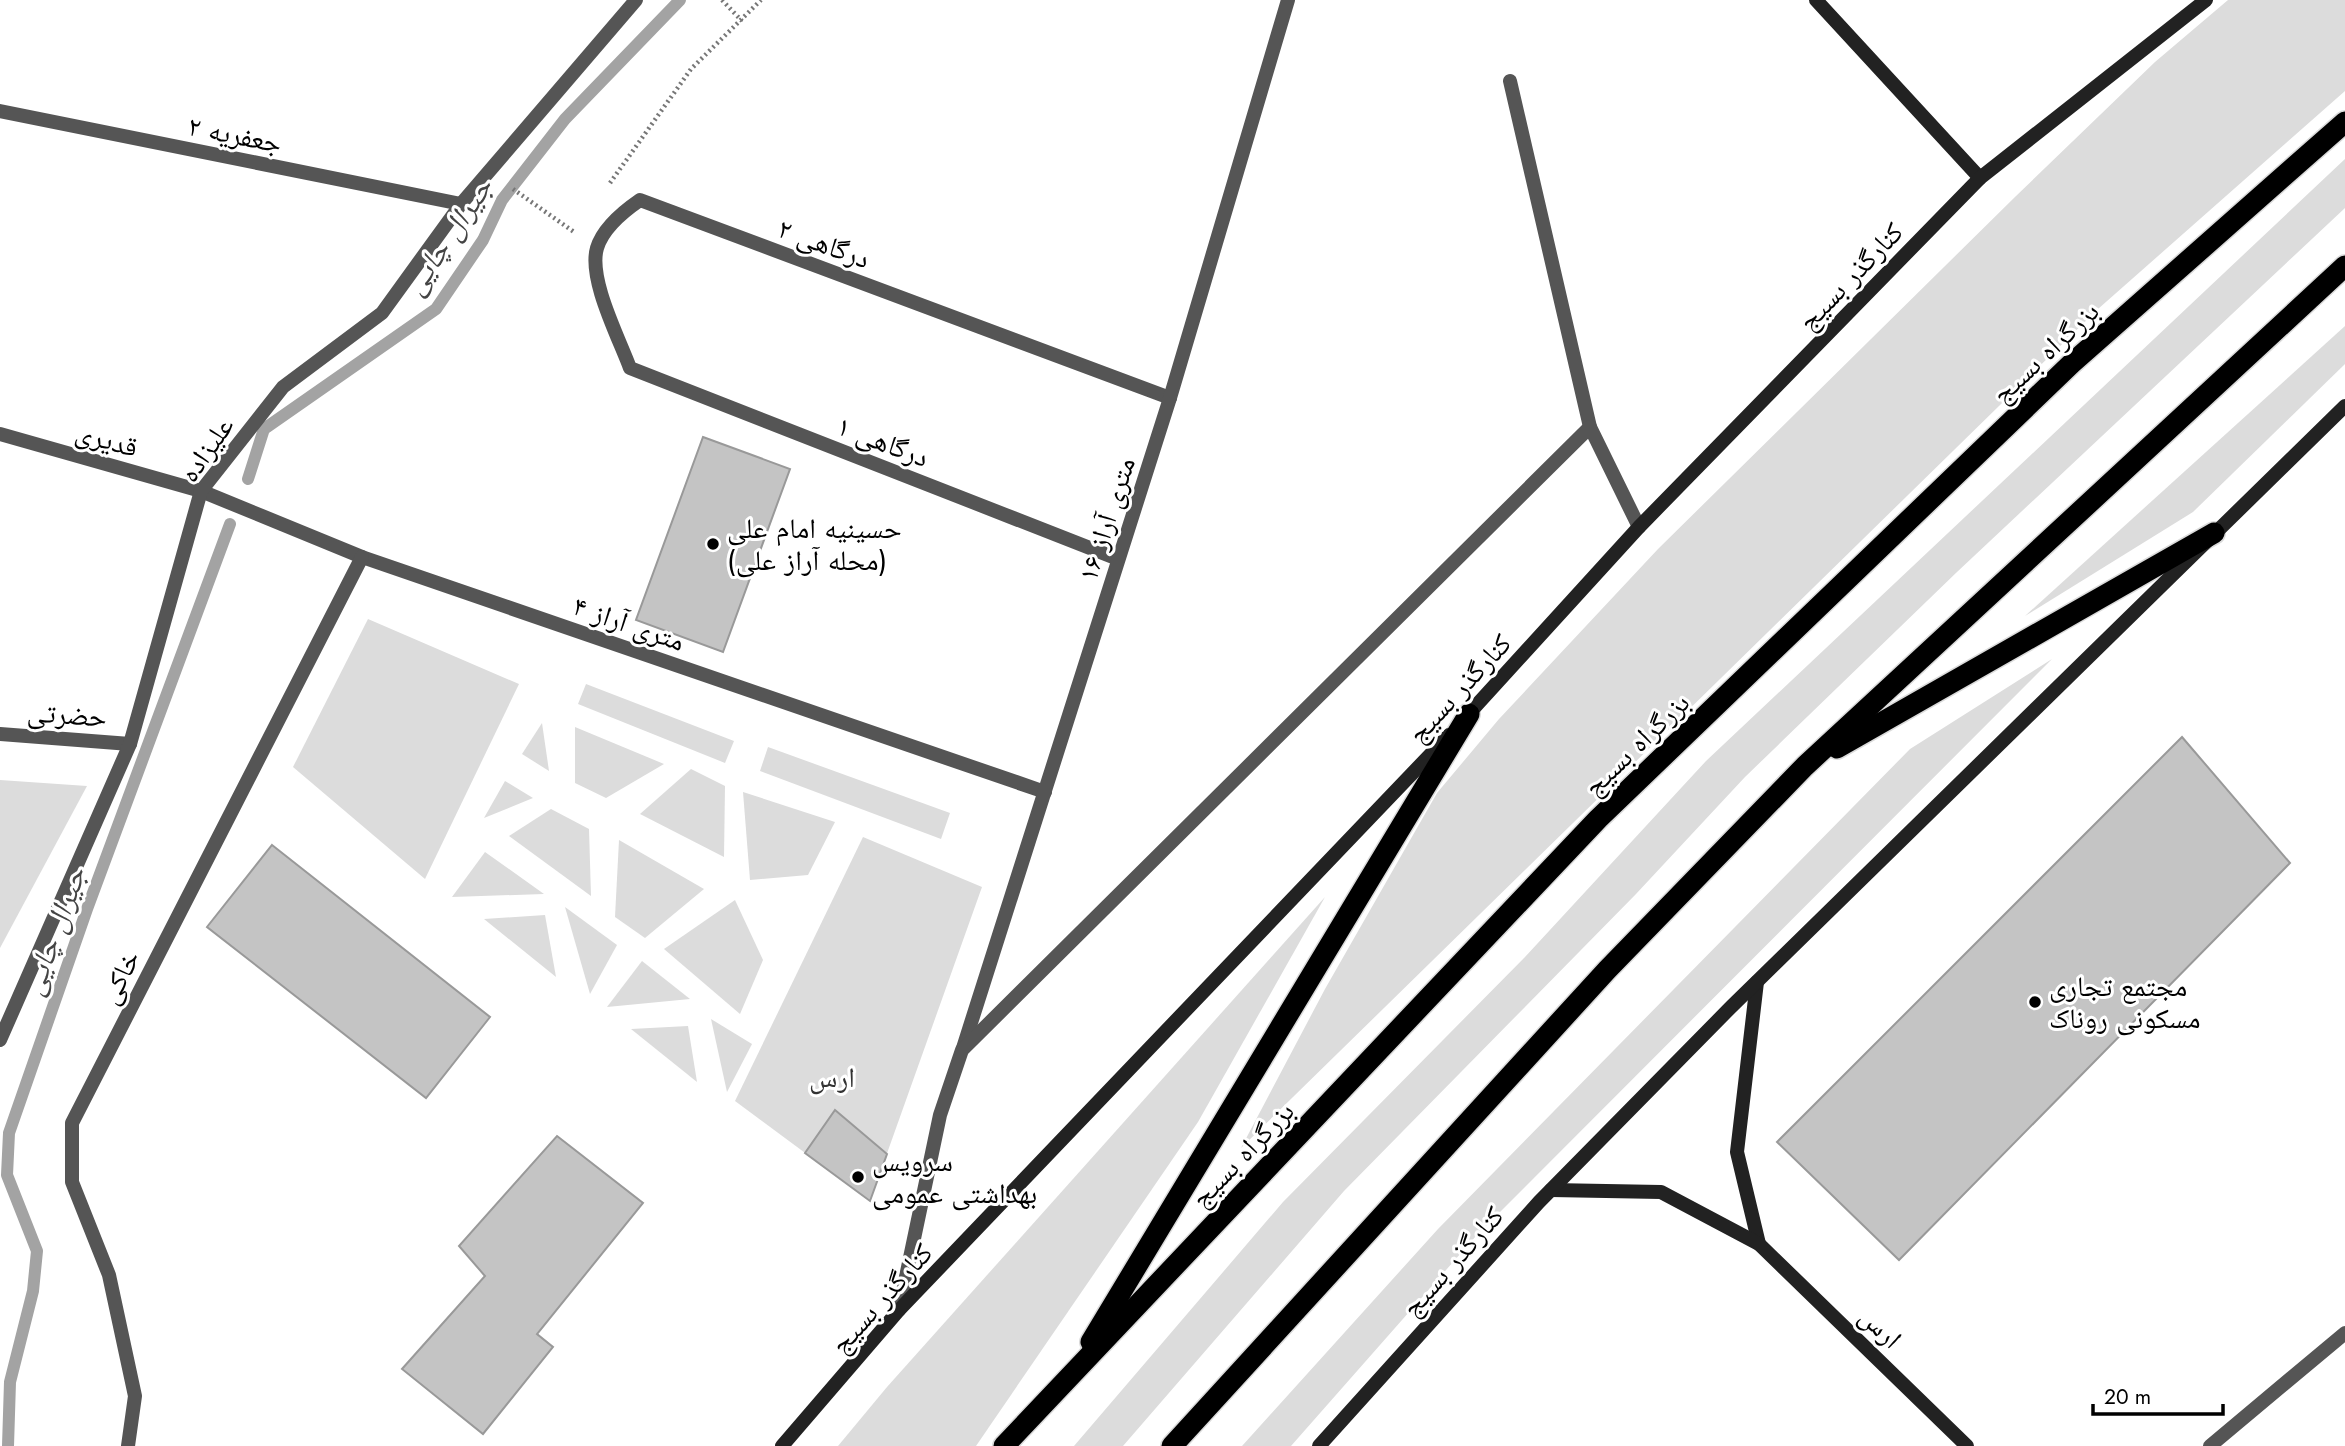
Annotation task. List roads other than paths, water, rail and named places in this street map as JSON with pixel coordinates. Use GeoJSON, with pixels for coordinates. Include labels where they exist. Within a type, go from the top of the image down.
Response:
{"type":"FeatureCollection","features":[{"type":"Feature","properties":{"kind":"highway","name":"بزرگراه بسیج"},"geometry":{"type":"LineString","coordinates":[[1004,1446],[1598,820],[2071,364],[2345,122]]}},
{"type":"Feature","properties":{"kind":"highway"},"geometry":{"type":"LineString","coordinates":[[1172,1446],[1607,970],[1805,766],[2345,266]]}},
{"type":"Feature","properties":{"kind":"highway"},"geometry":{"type":"LineString","coordinates":[[1805,766],[2214,533]]}},
{"type":"Feature","properties":{"kind":"highway"},"geometry":{"type":"LineString","coordinates":[[1070,1377],[1469,714]]}},
{"type":"Feature","properties":{"kind":"main road"},"geometry":{"type":"LineString","coordinates":[[1816,0],[1980,178]]}},
{"type":"Feature","properties":{"kind":"main road","name":"کنارگذر بسیج"},"geometry":{"type":"LineString","coordinates":[[782,1446],[900,1310],[1469,714],[1640,527],[1980,178],[2206,0]]}},
{"type":"Feature","properties":{"kind":"main road","name":"کنارگذر بسیج"},"geometry":{"type":"LineString","coordinates":[[1319,1446],[1551,1190],[1757,982],[2345,407]]}},
{"type":"Feature","properties":{"kind":"main road"},"geometry":{"type":"LineString","coordinates":[[1757,982],[1737,1152],[1759,1244]]}},
{"type":"Feature","properties":{"kind":"main road","name":"ارس"},"geometry":{"type":"LineString","coordinates":[[1551,1190],[1661,1192],[1759,1244],[1968,1446]]}},
{"type":"Feature","properties":{"kind":"street","name":"علیزاده"},"geometry":{"type":"LineString","coordinates":[[0,1040],[130,744],[201,491],[283,387],[383,313],[461,204],[636,0]]}},
{"type":"Feature","properties":{"kind":"street","name":"۱۶ متری آراز"},"geometry":{"type":"LineString","coordinates":[[900,1310],[940,1115],[1170,398],[1288,0]]}},
{"type":"Feature","properties":{"kind":"street"},"geometry":{"type":"LineString","coordinates":[[1510,81],[1590,427],[1640,527]]}},
{"type":"Feature","properties":{"kind":"street","name":"جعفریه ۲"},"geometry":{"type":"LineString","coordinates":[[0,111],[461,204]]}},
{"type":"Feature","properties":{"kind":"street","name":"درگاهی ۲"},"geometry":{"type":"LineString","coordinates":[[630,368],[596,276],[597,247],[620,214],[640,200],[1170,398]]}},
{"type":"Feature","properties":{"kind":"street","name":"درگاهی ۱"},"geometry":{"type":"LineString","coordinates":[[630,368],[1118,559]]}},
{"type":"Feature","properties":{"kind":"street"},"geometry":{"type":"LineString","coordinates":[[962,1050],[1590,427]]}},
{"type":"Feature","properties":{"kind":"street","name":"قدیری"},"geometry":{"type":"LineString","coordinates":[[0,433],[201,491]]}},
{"type":"Feature","properties":{"kind":"street","name":"۴ متری آراز"},"geometry":{"type":"LineString","coordinates":[[201,491],[362,557],[1045,792]]}},
{"type":"Feature","properties":{"kind":"street","name":"خاکی"},"geometry":{"type":"LineString","coordinates":[[128,1446],[135,1396],[109,1275],[72,1182],[72,1123],[362,557]]}},
{"type":"Feature","properties":{"kind":"street","name":"حضرتی"},"geometry":{"type":"LineString","coordinates":[[0,734],[130,744]]}},
{"type":"Feature","properties":{"kind":"street"},"geometry":{"type":"LineString","coordinates":[[2210,1446],[2345,1333]]}},
{"type":"Feature","properties":{"kind":"waterway","name":"جیرال چایی"},"geometry":{"type":"LineString","coordinates":[[248,479],[264,429],[436,309],[483,240],[502,200],[565,119],[680,0]]}},
{"type":"Feature","properties":{"kind":"waterway","name":"جیرال چایی"},"geometry":{"type":"LineString","coordinates":[[8,1446],[10,1382],[33,1291],[37,1251],[7,1175],[9,1133],[87,909],[230,524]]}},
{"type":"Feature","properties":{"kind":"place","name":"حسینیه امام علی (محله آراز علی)"},"geometry":{"type":"Point","coordinates":[713,544]}},
{"type":"Feature","properties":{"kind":"place","name":"مجتمع تجاری مسکونی روناک"},"geometry":{"type":"Point","coordinates":[2035,1002]}},
{"type":"Feature","properties":{"kind":"place","name":"سرویس بهداشتی عمومی"},"geometry":{"type":"Point","coordinates":[858,1177]}}]}
